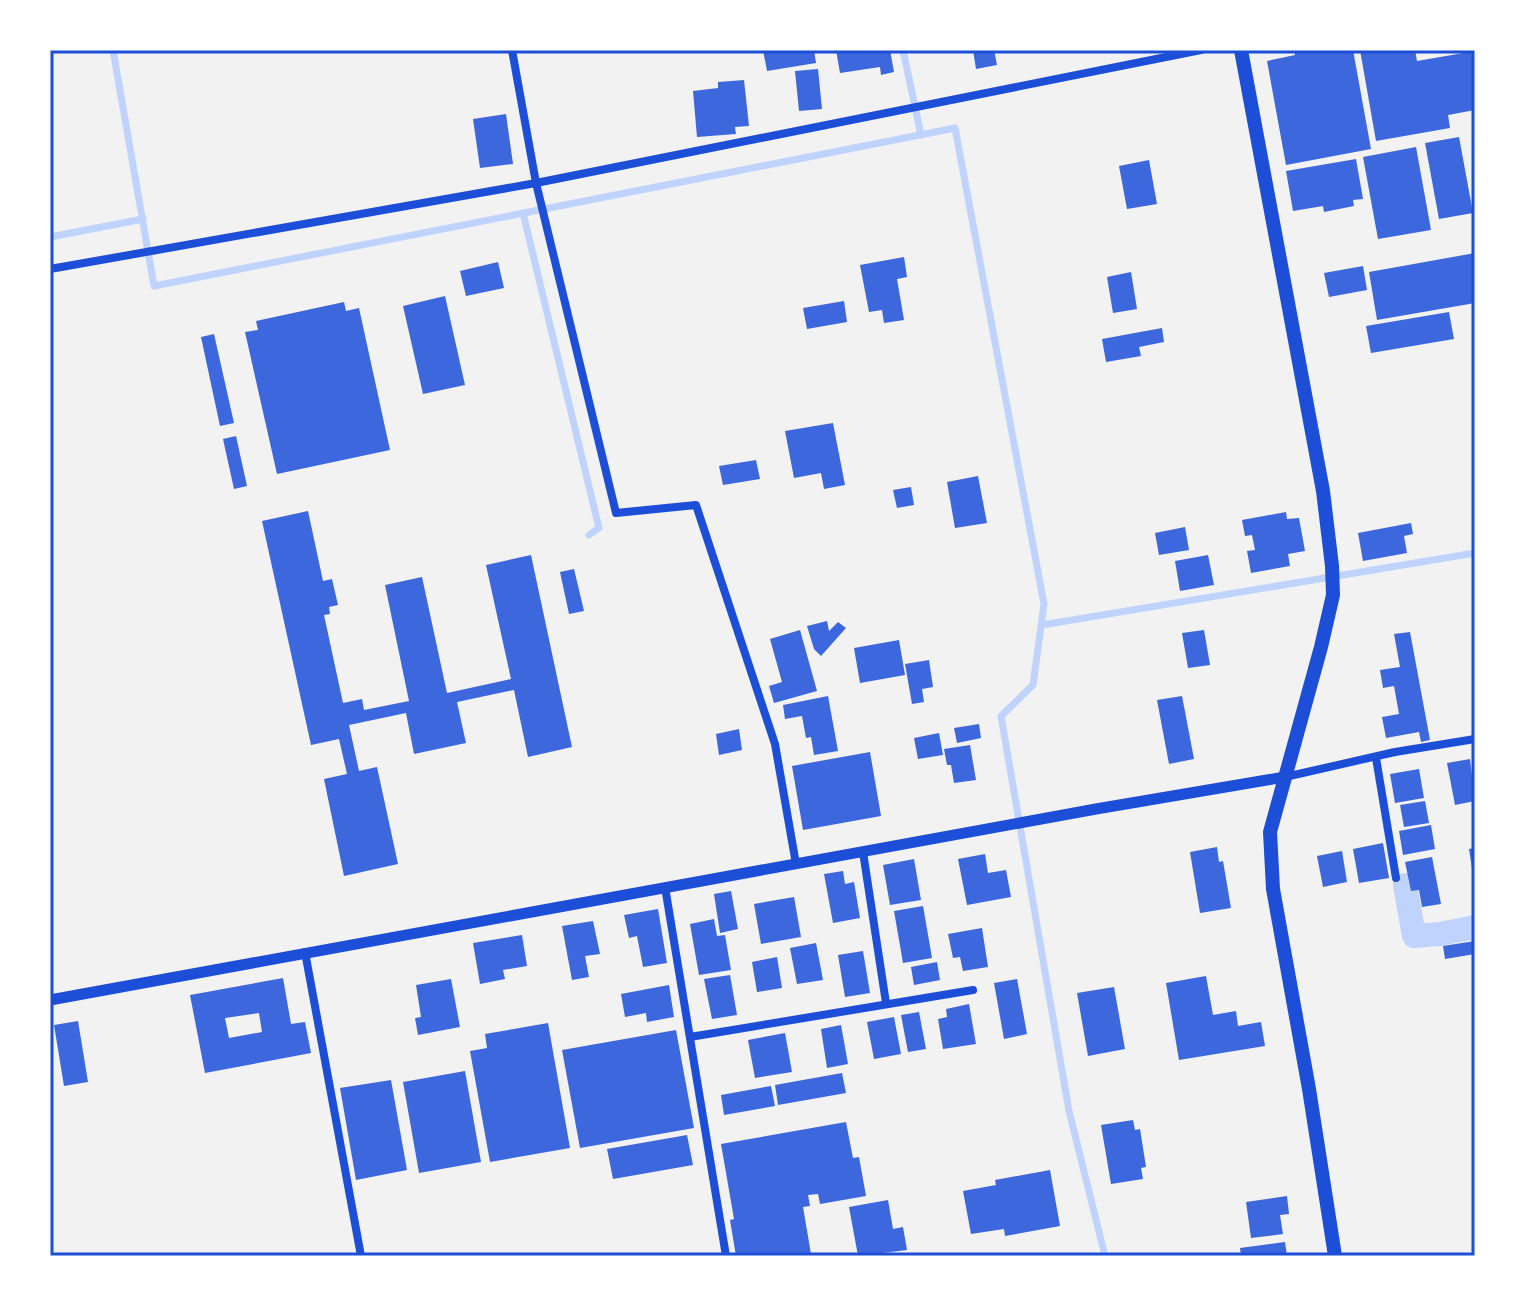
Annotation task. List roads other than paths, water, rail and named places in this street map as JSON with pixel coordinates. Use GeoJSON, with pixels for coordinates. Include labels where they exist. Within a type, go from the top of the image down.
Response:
{"type":"FeatureCollection","features":[{"type":"Feature","properties":{"kind":"main road"},"geometry":{"type":"LineString","coordinates":[[1241,50],[1323,491],[1332,566],[1333,595],[1270,832],[1273,889],[1335,1256]]}},
{"type":"Feature","properties":{"kind":"street"},"geometry":{"type":"LineString","coordinates":[[512,50],[536,183],[616,513],[696,505],[775,744],[796,864]]}},
{"type":"Feature","properties":{"kind":"street"},"geometry":{"type":"LineString","coordinates":[[50,269],[536,183],[1201,50]]}},
{"type":"Feature","properties":{"kind":"street"},"geometry":{"type":"LineString","coordinates":[[50,1000],[1285,777],[1395,752],[1475,739]]}},
{"type":"Feature","properties":{"kind":"street"},"geometry":{"type":"LineString","coordinates":[[1376,758],[1396,878]]}},
{"type":"Feature","properties":{"kind":"street"},"geometry":{"type":"LineString","coordinates":[[863,852],[886,1003]]}},
{"type":"Feature","properties":{"kind":"street"},"geometry":{"type":"LineString","coordinates":[[665,887],[726,1256]]}},
{"type":"Feature","properties":{"kind":"street"},"geometry":{"type":"LineString","coordinates":[[305,952],[361,1256]]}},
{"type":"Feature","properties":{"kind":"street"},"geometry":{"type":"LineString","coordinates":[[690,1037],[973,990]]}},
{"type":"Feature","properties":{"kind":"waterway"},"geometry":{"type":"LineString","coordinates":[[113,50],[154,286],[955,128],[1044,604],[1033,685],[1001,716],[1069,1111],[1105,1256]]}},
{"type":"Feature","properties":{"kind":"waterway"},"geometry":{"type":"LineString","coordinates":[[903,50],[921,135]]}},
{"type":"Feature","properties":{"kind":"waterway"},"geometry":{"type":"LineString","coordinates":[[523,213],[599,528],[589,535]]}},
{"type":"Feature","properties":{"kind":"waterway"},"geometry":{"type":"LineString","coordinates":[[50,237],[143,219]]}},
{"type":"Feature","properties":{"kind":"waterway"},"geometry":{"type":"LineString","coordinates":[[1042,625],[1475,553]]}},
{"type":"Feature","properties":{"kind":"waterway"},"geometry":{"type":"LineString","coordinates":[[1405,885],[1414,936],[1475,927]]}}]}
